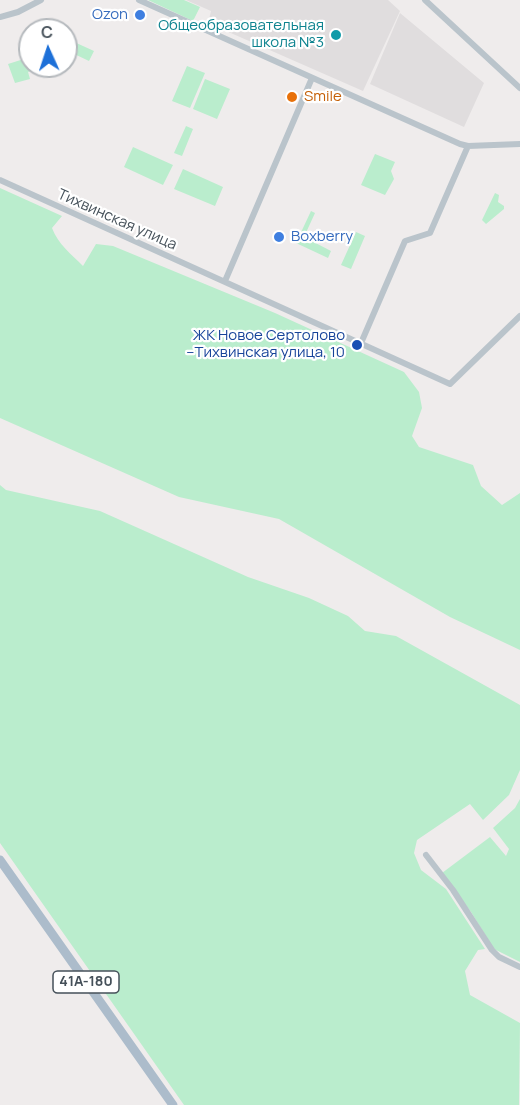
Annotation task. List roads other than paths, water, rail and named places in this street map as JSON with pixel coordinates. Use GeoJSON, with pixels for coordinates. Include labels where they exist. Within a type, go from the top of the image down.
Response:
{"type":"FeatureCollection","features":[{"type":"Feature","properties":{"kind":"main road","name":"41А-180"},"geometry":{"type":"LineString","coordinates":[[0,860],[172,1105]]}},
{"type":"Feature","properties":{"kind":"street"},"geometry":{"type":"LineString","coordinates":[[0,17],[18,12],[41,0]]}},
{"type":"Feature","properties":{"kind":"street"},"geometry":{"type":"LineString","coordinates":[[139,0],[460,144],[468,146],[520,144]]}},
{"type":"Feature","properties":{"kind":"street"},"geometry":{"type":"LineString","coordinates":[[425,0],[520,88]]}},
{"type":"Feature","properties":{"kind":"street"},"geometry":{"type":"LineString","coordinates":[[225,281],[312,78]]}},
{"type":"Feature","properties":{"kind":"street"},"geometry":{"type":"LineString","coordinates":[[360,343],[405,241],[430,234],[468,146]]}},
{"type":"Feature","properties":{"kind":"street","name":"Тихвинская улица"},"geometry":{"type":"LineString","coordinates":[[0,180],[450,384],[520,316]]}},
{"type":"Feature","properties":{"kind":"street"},"geometry":{"type":"LineString","coordinates":[[426,855],[453,890],[492,950],[499,957],[520,968]]}},
{"type":"Feature","properties":{"kind":"place","name":"Ozon"},"geometry":{"type":"Point","coordinates":[140,15]}},
{"type":"Feature","properties":{"kind":"place","name":"Общеобразовательная школа №3"},"geometry":{"type":"Point","coordinates":[336,35]}},
{"type":"Feature","properties":{"kind":"place","name":"Smile"},"geometry":{"type":"Point","coordinates":[292,97]}},
{"type":"Feature","properties":{"kind":"place","name":"Boxberry"},"geometry":{"type":"Point","coordinates":[279,237]}},
{"type":"Feature","properties":{"kind":"place","name":"ЖК Новое Сертолово –Тихвинская улица, 10"},"geometry":{"type":"Point","coordinates":[357,345]}}]}
